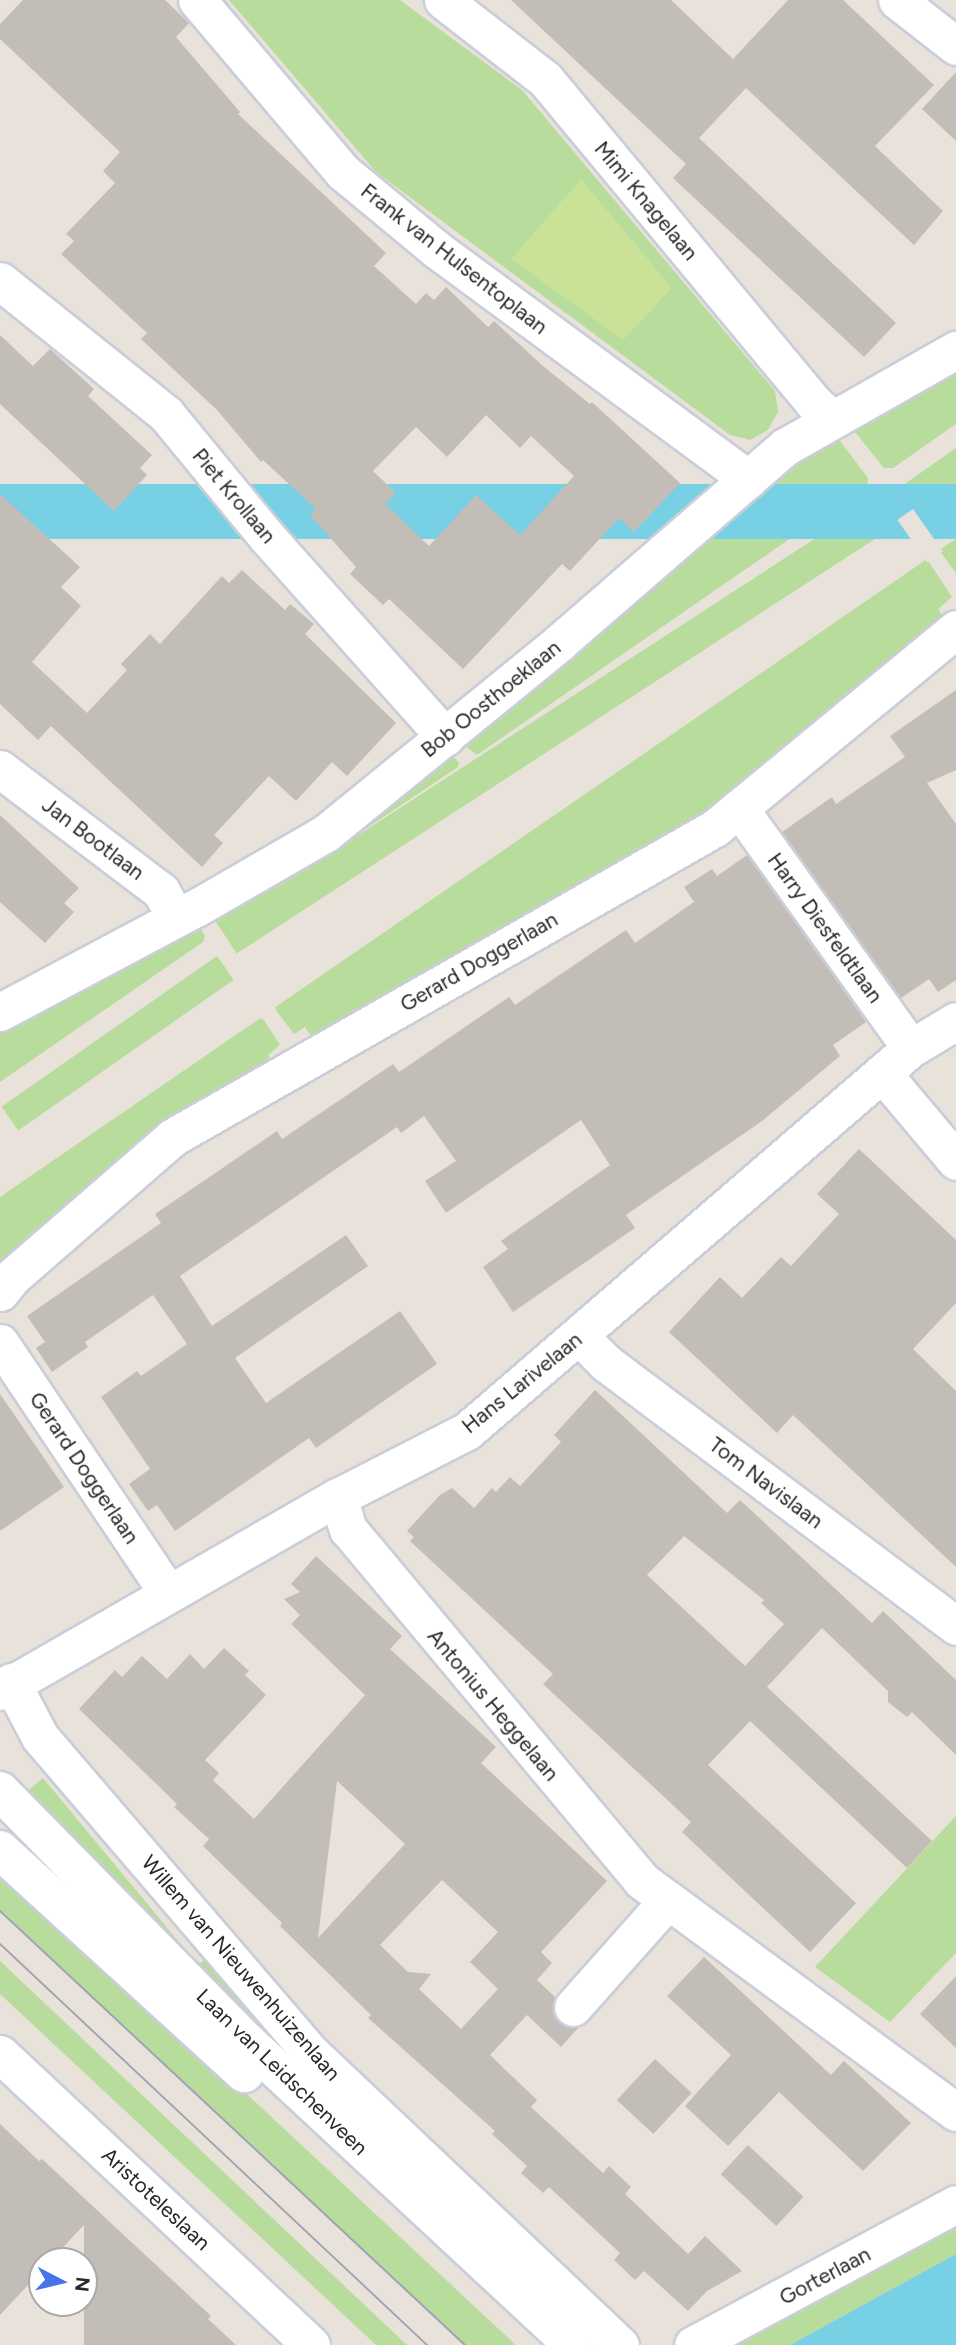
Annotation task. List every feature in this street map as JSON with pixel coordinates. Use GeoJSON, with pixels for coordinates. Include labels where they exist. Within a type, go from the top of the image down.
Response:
{"type":"FeatureCollection","features":[{"type":"Feature","properties":{"kind":"street","name":"Frank van Hulsentoplaan"},"geometry":{"type":"LineString","coordinates":[[197,0],[343,172],[436,249],[748,479]]}},
{"type":"Feature","properties":{"kind":"street","name":"Mimi Knagelaan"},"geometry":{"type":"LineString","coordinates":[[443,0],[545,79],[813,402],[832,419]]}},
{"type":"Feature","properties":{"kind":"street"},"geometry":{"type":"LineString","coordinates":[[897,0],[956,46]]}},
{"type":"Feature","properties":{"kind":"street","name":"Piet Krollaan"},"geometry":{"type":"LineString","coordinates":[[0,281],[166,414],[267,537],[445,737]]}},
{"type":"Feature","properties":{"kind":"street","name":"Bob Oosthoeklaan"},"geometry":{"type":"LineString","coordinates":[[0,1012],[176,918],[326,833],[445,737],[785,447],[956,350]]}},
{"type":"Feature","properties":{"kind":"street","name":"Gerard Doggerlaan"},"geometry":{"type":"LineString","coordinates":[[0,1292],[12,1278],[173,1137],[715,828],[956,629]]}},
{"type":"Feature","properties":{"kind":"street","name":"Jan Bootlaan"},"geometry":{"type":"LineString","coordinates":[[0,769],[160,891],[176,918]]}},
{"type":"Feature","properties":{"kind":"street","name":"Harry Diesfeldtlaan"},"geometry":{"type":"LineString","coordinates":[[739,808],[911,1048]]}},
{"type":"Feature","properties":{"kind":"street","name":"Hans Larivelaan"},"geometry":{"type":"LineString","coordinates":[[6,1686],[338,1497],[467,1431],[911,1048],[956,1021]]}},
{"type":"Feature","properties":{"kind":"street"},"geometry":{"type":"LineString","coordinates":[[882,1073],[956,1161]]}},
{"type":"Feature","properties":{"kind":"street","name":"Tom Navislaan"},"geometry":{"type":"LineString","coordinates":[[579,1336],[606,1363],[956,1626]]}},
{"type":"Feature","properties":{"kind":"street","name":"Gerard Doggerlaan"},"geometry":{"type":"LineString","coordinates":[[0,1343],[168,1593]]}},
{"type":"Feature","properties":{"kind":"street","name":"Antonius Heggelaan"},"geometry":{"type":"LineString","coordinates":[[338,1497],[348,1529],[460,1667],[641,1880],[956,2112]]}},
{"type":"Feature","properties":{"kind":"street","name":"Willem van Nieuwenhuizenlaan"},"geometry":{"type":"LineString","coordinates":[[6,1686],[40,1737],[312,2054],[620,2345]]}},
{"type":"Feature","properties":{"kind":"street","name":"Laan van Leidschenveen"},"geometry":{"type":"LineString","coordinates":[[0,1791],[246,2041],[573,2345]]}},
{"type":"Feature","properties":{"kind":"street","name":"Laan van Leidschenveen"},"geometry":{"type":"LineString","coordinates":[[0,1850],[534,2345]]}},
{"type":"Feature","properties":{"kind":"street"},"geometry":{"type":"LineString","coordinates":[[573,2007],[668,1900]]}},
{"type":"Feature","properties":{"kind":"street","name":"Aristoteleslaan"},"geometry":{"type":"LineString","coordinates":[[0,2054],[311,2345]]}},
{"type":"Feature","properties":{"kind":"street","name":"Gorterlaan"},"geometry":{"type":"LineString","coordinates":[[693,2345],[956,2204]]}},
{"type":"Feature","properties":{"kind":"green space"},"geometry":{"type":"Polygon","coordinates":[[[229,0],[400,0],[522,90],[775,391],[778,412],[768,430],[750,440],[730,435],[376,172],[229,0]]]}},
{"type":"Feature","properties":{"kind":"green space"},"geometry":{"type":"Polygon","coordinates":[[[581,179],[672,288],[623,340],[511,259],[581,179]]]}},
{"type":"Feature","properties":{"kind":"green space"},"geometry":{"type":"Polygon","coordinates":[[[956,366],[956,424],[893,468],[884,468],[851,427],[956,366]]]}},
{"type":"Feature","properties":{"kind":"green space"},"geometry":{"type":"Polygon","coordinates":[[[834,433],[868,478],[867,486],[820,518],[813,517],[764,480],[834,433]]]}},
{"type":"Feature","properties":{"kind":"green space"},"geometry":{"type":"Polygon","coordinates":[[[956,448],[956,484],[915,513],[899,488],[956,448]]]}},
{"type":"Feature","properties":{"kind":"green space"},"geometry":{"type":"Polygon","coordinates":[[[753,493],[797,527],[798,533],[477,755],[463,744],[753,493]]]}},
{"type":"Feature","properties":{"kind":"green space"},"geometry":{"type":"Polygon","coordinates":[[[882,495],[900,523],[237,953],[219,926],[882,495]]]}},
{"type":"Feature","properties":{"kind":"green space"},"geometry":{"type":"Polygon","coordinates":[[[956,539],[956,573],[939,550],[956,539]]]}},
{"type":"Feature","properties":{"kind":"green space"},"geometry":{"type":"Polygon","coordinates":[[[927,559],[952,597],[938,609],[946,621],[708,819],[315,1042],[305,1027],[294,1034],[274,1008],[927,559]]]}},
{"type":"Feature","properties":{"kind":"green space"},"geometry":{"type":"Polygon","coordinates":[[[451,754],[459,763],[458,767],[219,927],[212,916],[451,754]]]}},
{"type":"Feature","properties":{"kind":"green space"},"geometry":{"type":"Polygon","coordinates":[[[198,925],[205,936],[203,942],[0,1082],[0,1029],[198,925]]]}},
{"type":"Feature","properties":{"kind":"green space"},"geometry":{"type":"Polygon","coordinates":[[[217,956],[234,980],[18,1131],[2,1107],[217,956]]]}},
{"type":"Feature","properties":{"kind":"green space"},"geometry":{"type":"Polygon","coordinates":[[[262,1017],[280,1045],[268,1055],[274,1066],[0,1272],[0,1197],[262,1017]]]}},
{"type":"Feature","properties":{"kind":"green space"},"geometry":{"type":"Polygon","coordinates":[[[43,1778],[198,1965],[209,1956],[599,2345],[583,2345],[21,1796],[43,1778]]]}},
{"type":"Feature","properties":{"kind":"green space"},"geometry":{"type":"Polygon","coordinates":[[[956,1816],[956,1953],[890,2022],[815,1967],[956,1816]]]}},
{"type":"Feature","properties":{"kind":"green space"},"geometry":{"type":"Polygon","coordinates":[[[0,1864],[515,2344],[464,2345],[0,1912],[0,1864]]]}},
{"type":"Feature","properties":{"kind":"green space"},"geometry":{"type":"Polygon","coordinates":[[[0,1961],[407,2345],[376,2345],[0,1994],[0,1961]]]}},
{"type":"Feature","properties":{"kind":"green space"},"geometry":{"type":"Polygon","coordinates":[[[956,2216],[956,2254],[790,2345],[726,2345],[956,2216]]]}},
{"type":"Feature","properties":{"kind":"water"},"geometry":{"type":"Polygon","coordinates":[[[0,484],[956,484],[956,539],[0,539],[0,484]]]}},
{"type":"Feature","properties":{"kind":"water"},"geometry":{"type":"Polygon","coordinates":[[[956,2254],[956,2345],[790,2345],[956,2254]]]}},
{"type":"Feature","properties":{"kind":"pier"},"geometry":{"type":"Polygon","coordinates":[[[913,509],[943,552],[927,562],[897,520],[913,509]]]}},
{"type":"Feature","properties":{"kind":"pier"},"geometry":{"type":"Polygon","coordinates":[[[247,967],[277,1010],[262,1020],[232,977],[247,967]]]}},
{"type":"Feature","properties":{"kind":"building"},"geometry":{"type":"Polygon","coordinates":[[[23,0],[165,0],[189,23],[176,37],[240,112],[238,114],[386,253],[374,266],[416,304],[426,293],[434,300],[446,287],[488,327],[494,321],[543,366],[590,404],[592,402],[680,483],[634,532],[619,518],[570,571],[562,564],[463,669],[389,599],[383,605],[350,574],[356,567],[310,515],[316,509],[263,460],[261,462],[216,409],[141,339],[147,333],[61,254],[74,241],[66,234],[115,183],[103,171],[120,152],[0,39],[0,24],[23,0]],[[486,415],[447,457],[416,427],[373,471],[396,493],[385,504],[429,546],[476,495],[520,535],[574,476],[531,436],[520,448],[486,415]]]}},
{"type":"Feature","properties":{"kind":"building"},"geometry":{"type":"Polygon","coordinates":[[[511,0],[671,0],[733,59],[788,0],[843,0],[934,85],[875,146],[943,211],[914,245],[746,88],[699,138],[896,323],[864,357],[673,178],[686,164],[511,0]]]}},
{"type":"Feature","properties":{"kind":"building"},"geometry":{"type":"Polygon","coordinates":[[[956,72],[956,141],[922,109],[956,72]]]}},
{"type":"Feature","properties":{"kind":"building"},"geometry":{"type":"Polygon","coordinates":[[[0,335],[33,366],[50,349],[94,389],[88,396],[152,455],[140,468],[147,475],[114,511],[0,404],[0,335]]]}},
{"type":"Feature","properties":{"kind":"building"},"geometry":{"type":"Polygon","coordinates":[[[0,494],[80,567],[61,587],[81,606],[32,662],[87,713],[127,670],[121,664],[150,634],[160,644],[222,576],[229,583],[242,570],[285,610],[290,604],[314,624],[305,634],[396,723],[347,776],[332,762],[296,801],[269,776],[214,835],[223,843],[202,867],[51,726],[38,740],[0,704],[0,494]]]}},
{"type":"Feature","properties":{"kind":"building"},"geometry":{"type":"Polygon","coordinates":[[[956,690],[956,770],[927,783],[956,824],[956,980],[938,992],[929,979],[901,998],[782,832],[832,797],[836,804],[905,757],[890,736],[956,690]]]}},
{"type":"Feature","properties":{"kind":"building"},"geometry":{"type":"Polygon","coordinates":[[[0,815],[79,888],[64,903],[74,912],[45,943],[0,902],[0,815]]]}},
{"type":"Feature","properties":{"kind":"building"},"geometry":{"type":"Polygon","coordinates":[[[747,855],[866,1022],[833,1045],[840,1056],[762,1121],[626,1215],[635,1228],[513,1312],[483,1267],[508,1249],[501,1241],[610,1165],[581,1120],[446,1213],[425,1181],[456,1161],[424,1116],[401,1133],[397,1127],[180,1276],[212,1326],[346,1235],[368,1266],[235,1358],[266,1403],[400,1311],[437,1364],[316,1448],[309,1438],[175,1531],[157,1505],[148,1511],[129,1484],[150,1469],[101,1397],[137,1371],[141,1376],[187,1344],[153,1295],[85,1342],[88,1347],[52,1372],[36,1348],[45,1342],[27,1316],[161,1223],[155,1214],[277,1131],[282,1139],[393,1064],[399,1072],[509,997],[515,1005],[626,930],[635,943],[694,902],[684,887],[712,869],[717,876],[747,855]]]}},
{"type":"Feature","properties":{"kind":"building"},"geometry":{"type":"Polygon","coordinates":[[[859,1149],[956,1240],[956,1303],[913,1349],[956,1391],[956,1567],[793,1415],[777,1433],[669,1332],[720,1277],[742,1298],[781,1257],[791,1266],[839,1214],[817,1194],[859,1149]]]}},
{"type":"Feature","properties":{"kind":"building"},"geometry":{"type":"Polygon","coordinates":[[[595,1390],[727,1513],[740,1500],[872,1623],[883,1611],[956,1680],[956,1755],[912,1712],[907,1717],[888,1702],[888,1691],[822,1628],[767,1687],[932,1841],[907,1868],[750,1721],[708,1765],[856,1903],[810,1952],[682,1832],[691,1822],[543,1684],[553,1674],[410,1541],[414,1537],[407,1531],[440,1495],[452,1488],[474,1508],[492,1488],[496,1492],[510,1477],[520,1486],[561,1442],[554,1435],[595,1390]],[[684,1536],[647,1575],[745,1666],[784,1624],[761,1603],[764,1600],[684,1536]]]}},
{"type":"Feature","properties":{"kind":"building"},"geometry":{"type":"Polygon","coordinates":[[[0,1394],[64,1487],[0,1531],[0,1394]]]}},
{"type":"Feature","properties":{"kind":"building"},"geometry":{"type":"Polygon","coordinates":[[[316,1556],[402,1636],[390,1649],[496,1747],[481,1763],[607,1881],[541,1952],[552,1963],[537,1980],[555,1997],[553,2014],[560,2023],[568,2027],[579,2027],[561,2047],[527,2015],[490,2055],[537,2100],[531,2107],[603,2173],[609,2166],[631,2187],[625,2194],[688,2254],[705,2236],[742,2271],[707,2291],[688,2311],[644,2271],[635,2280],[614,2260],[620,2253],[549,2187],[543,2193],[521,2173],[527,2166],[492,2134],[495,2131],[368,2018],[371,2015],[203,1846],[209,1839],[174,1807],[177,1804],[79,1709],[115,1670],[122,1677],[142,1656],[167,1679],[190,1654],[204,1669],[224,1648],[249,1671],[245,1675],[266,1695],[205,1760],[219,1773],[213,1780],[254,1819],[365,1695],[291,1624],[300,1615],[284,1599],[300,1592],[291,1584],[316,1556]],[[337,1781],[318,1938],[405,1844],[337,1781]],[[442,1880],[380,1945],[408,1972],[431,1974],[419,1989],[461,2029],[498,1989],[470,1962],[498,1932],[442,1880]]]}},
{"type":"Feature","properties":{"kind":"building"},"geometry":{"type":"Polygon","coordinates":[[[704,1957],[831,2075],[844,2061],[911,2123],[863,2171],[779,2092],[728,2146],[685,2106],[731,2055],[667,1996],[704,1957]]]}},
{"type":"Feature","properties":{"kind":"building"},"geometry":{"type":"Polygon","coordinates":[[[956,1976],[956,2048],[920,2014],[956,1976]]]}},
{"type":"Feature","properties":{"kind":"building"},"geometry":{"type":"Polygon","coordinates":[[[655,2059],[692,2093],[653,2134],[617,2100],[655,2059]]]}},
{"type":"Feature","properties":{"kind":"building"},"geometry":{"type":"Polygon","coordinates":[[[0,2124],[39,2161],[42,2159],[211,2316],[208,2319],[236,2345],[84,2345],[84,2317],[98,2317],[98,2247],[84,2247],[84,2225],[63,2247],[28,2247],[28,2285],[0,2315],[0,2124]]]}},
{"type":"Feature","properties":{"kind":"building"},"geometry":{"type":"Polygon","coordinates":[[[748,2145],[804,2197],[776,2226],[721,2174],[748,2145]]]}},
{"type":"Feature","properties":{"kind":"tram line"},"geometry":{"type":"LineString","coordinates":[[0,1911],[465,2345]]}},
{"type":"Feature","properties":{"kind":"tram line"},"geometry":{"type":"LineString","coordinates":[[0,1944],[427,2345]]}}]}
